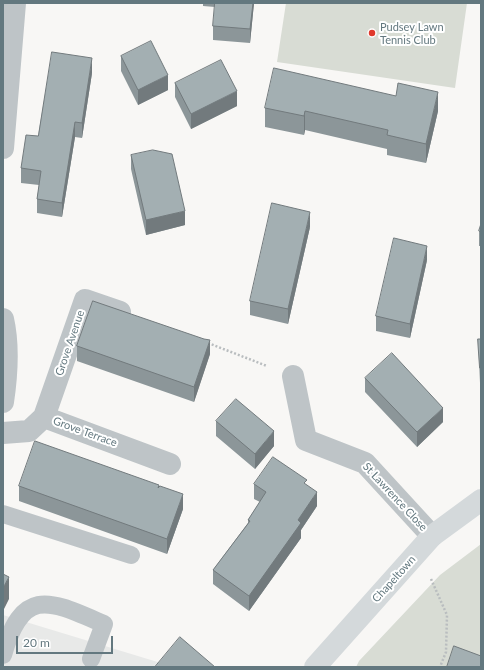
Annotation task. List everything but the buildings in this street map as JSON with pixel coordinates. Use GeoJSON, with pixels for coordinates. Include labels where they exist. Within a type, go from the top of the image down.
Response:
{"type":"FeatureCollection","features":[{"type":"Feature","properties":{"kind":"main road","name":"Chapeltown"},"geometry":{"type":"LineString","coordinates":[[315,667],[426,544],[481,500]]}},
{"type":"Feature","properties":{"kind":"street"},"geometry":{"type":"LineString","coordinates":[[3,148],[15,3]]}},
{"type":"Feature","properties":{"kind":"street","name":"Grove Avenue"},"geometry":{"type":"LineString","coordinates":[[44,417],[85,300],[136,318]]}},
{"type":"Feature","properties":{"kind":"street"},"geometry":{"type":"LineString","coordinates":[[3,319],[6,332],[6,384],[3,402]]}},
{"type":"Feature","properties":{"kind":"street","name":"St Lawrence Close"},"geometry":{"type":"LineString","coordinates":[[293,376],[306,440],[365,463],[426,544]]}},
{"type":"Feature","properties":{"kind":"street","name":"Grove Terrace"},"geometry":{"type":"LineString","coordinates":[[3,433],[29,431],[44,417],[170,464]]}},
{"type":"Feature","properties":{"kind":"lane"},"geometry":{"type":"LineString","coordinates":[[3,514],[131,555]]}},
{"type":"Feature","properties":{"kind":"lane"},"geometry":{"type":"LineString","coordinates":[[3,655],[10,633],[21,614],[39,604],[59,605],[104,624],[92,659]]}},
{"type":"Feature","properties":{"kind":"path"},"geometry":{"type":"LineString","coordinates":[[208,342],[293,376]]}},
{"type":"Feature","properties":{"kind":"path"},"geometry":{"type":"LineString","coordinates":[[426,544],[447,615],[446,652],[440,667]]}},
{"type":"Feature","properties":{"kind":"shaded area","name":"Pudsey Lawn Tennis Club"},"geometry":{"type":"Polygon","coordinates":[[[286,3],[467,3],[455,88],[277,62],[286,3]]]}},
{"type":"Feature","properties":{"kind":"shaded area"},"geometry":{"type":"Polygon","coordinates":[[[481,544],[481,667],[356,667],[359,661],[440,575],[481,544]]]}},
{"type":"Feature","properties":{"kind":"shaded area"},"geometry":{"type":"Polygon","coordinates":[[[3,615],[174,667],[3,667],[3,615]]]}},
{"type":"Feature","properties":{"kind":"place","name":"Pudsey Lawn Tennis Club"},"geometry":{"type":"Point","coordinates":[372,33]}}]}
